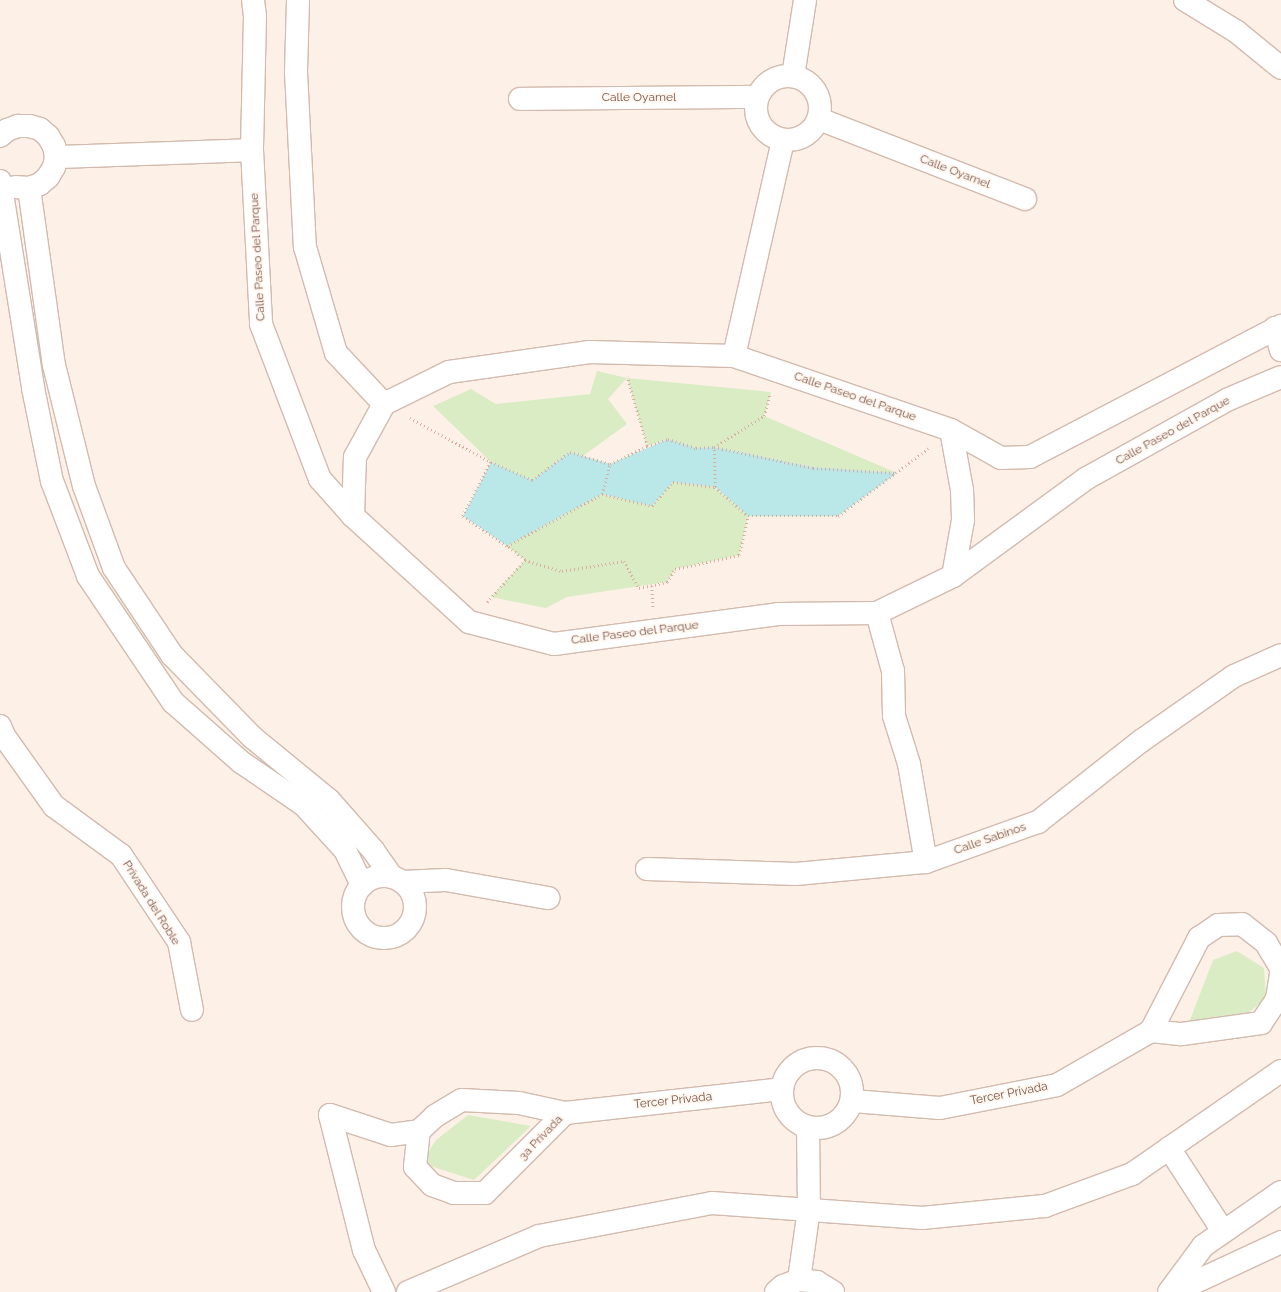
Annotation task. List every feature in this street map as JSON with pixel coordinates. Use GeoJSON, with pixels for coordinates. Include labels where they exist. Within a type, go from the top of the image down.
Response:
{"type":"FeatureCollection","features":[{"type":"Feature","properties":{"kind":"street","name":"Calle Paseo del Parque"},"geometry":{"type":"LineString","coordinates":[[253,0],[255,16],[252,150],[261,324],[320,479],[353,516],[469,622],[554,644],[655,632],[778,614],[877,614],[953,576],[1087,478],[1229,399],[1281,377]]}},
{"type":"Feature","properties":{"kind":"street"},"geometry":{"type":"LineString","coordinates":[[298,0],[296,72],[305,247],[336,353],[384,404],[355,457],[353,516]]}},
{"type":"Feature","properties":{"kind":"street"},"geometry":{"type":"LineString","coordinates":[[793,76],[805,0]]}},
{"type":"Feature","properties":{"kind":"street"},"geometry":{"type":"LineString","coordinates":[[1185,0],[1237,32],[1281,68]]}},
{"type":"Feature","properties":{"kind":"street"},"geometry":{"type":"LineString","coordinates":[[782,76],[793,76],[804,80],[813,87],[819,97],[821,108],[819,119],[813,129],[805,136],[794,140],[783,140],[772,136],[763,129],[758,120],[755,109],[758,97],[763,88],[772,80],[782,76]]}},
{"type":"Feature","properties":{"kind":"street","name":"Calle Oyamel"},"geometry":{"type":"LineString","coordinates":[[520,99],[758,97]]}},
{"type":"Feature","properties":{"kind":"street","name":"Calle Oyamel"},"geometry":{"type":"LineString","coordinates":[[819,119],[1025,199]]}},
{"type":"Feature","properties":{"kind":"street"},"geometry":{"type":"LineString","coordinates":[[0,136],[8,130],[18,126],[29,126],[40,129],[48,136],[54,146],[56,157],[54,167],[48,177],[40,184],[29,188],[18,188],[0,180]]}},
{"type":"Feature","properties":{"kind":"street"},"geometry":{"type":"LineString","coordinates":[[734,356],[783,140]]}},
{"type":"Feature","properties":{"kind":"street"},"geometry":{"type":"LineString","coordinates":[[56,157],[252,150]]}},
{"type":"Feature","properties":{"kind":"street"},"geometry":{"type":"LineString","coordinates":[[0,180],[33,388],[52,481],[88,576],[173,702],[242,762],[304,805],[345,850],[362,885]]}},
{"type":"Feature","properties":{"kind":"street"},"geometry":{"type":"LineString","coordinates":[[29,188],[54,365],[84,486],[114,568],[172,655],[252,737],[329,800],[397,880],[410,890],[414,899],[415,910],[412,921],[405,930],[386,938],[375,937],[366,932],[358,924],[354,915],[353,904],[356,894],[362,885],[371,879],[382,876],[397,880],[446,880],[548,898]]}},
{"type":"Feature","properties":{"kind":"street","name":"Calle Paseo del Parque"},"geometry":{"type":"LineString","coordinates":[[384,404],[449,372],[590,352],[734,356],[951,430],[1001,458],[1030,457],[1278,327]]}},
{"type":"Feature","properties":{"kind":"street"},"geometry":{"type":"LineString","coordinates":[[1278,327],[1281,350]]}},
{"type":"Feature","properties":{"kind":"street"},"geometry":{"type":"LineString","coordinates":[[951,430],[962,490],[963,520],[953,576]]}},
{"type":"Feature","properties":{"kind":"street"},"geometry":{"type":"LineString","coordinates":[[877,614],[893,671],[894,716],[909,764],[926,862]]}},
{"type":"Feature","properties":{"kind":"street","name":"Calle Sabinos"},"geometry":{"type":"LineString","coordinates":[[647,869],[796,874],[926,862],[1038,822],[1141,741],[1234,676],[1281,655]]}},
{"type":"Feature","properties":{"kind":"street","name":"Privada del Roble"},"geometry":{"type":"LineString","coordinates":[[0,726],[4,736],[54,806],[120,855],[179,942],[192,1010]]}},
{"type":"Feature","properties":{"kind":"street"},"geometry":{"type":"LineString","coordinates":[[1281,968],[1266,943],[1242,924],[1218,925],[1199,938],[1151,1031],[1182,1034],[1261,1022],[1279,998],[1281,973]]}},
{"type":"Feature","properties":{"kind":"street","name":"Tercer Privada"},"geometry":{"type":"LineString","coordinates":[[853,1101],[940,1108],[1056,1085],[1151,1031]]}},
{"type":"Feature","properties":{"kind":"street"},"geometry":{"type":"LineString","coordinates":[[815,1057],[832,1060],[845,1070],[852,1084],[853,1101],[844,1118],[827,1127],[808,1128],[793,1120],[784,1106],[782,1089],[787,1073],[799,1062],[815,1057]]}},
{"type":"Feature","properties":{"kind":"street"},"geometry":{"type":"LineString","coordinates":[[408,1292],[539,1236],[712,1203],[922,1218],[1045,1206],[1132,1174],[1281,1071]]}},
{"type":"Feature","properties":{"kind":"street","name":"Tercer Privada"},"geometry":{"type":"LineString","coordinates":[[566,1113],[782,1089]]}},
{"type":"Feature","properties":{"kind":"street","name":"3a Privada"},"geometry":{"type":"LineString","coordinates":[[462,1100],[519,1103],[566,1113],[485,1193],[454,1193],[432,1185],[415,1167],[419,1132],[435,1116],[462,1100]]}},
{"type":"Feature","properties":{"kind":"street"},"geometry":{"type":"LineString","coordinates":[[384,1292],[364,1250],[330,1115],[391,1134],[419,1132]]}},
{"type":"Feature","properties":{"kind":"street"},"geometry":{"type":"LineString","coordinates":[[799,1280],[809,1209],[808,1128]]}},
{"type":"Feature","properties":{"kind":"street"},"geometry":{"type":"LineString","coordinates":[[1168,1148],[1223,1231]]}},
{"type":"Feature","properties":{"kind":"street"},"geometry":{"type":"LineString","coordinates":[[1169,1292],[1203,1246],[1281,1192]]}},
{"type":"Feature","properties":{"kind":"street"},"geometry":{"type":"LineString","coordinates":[[1174,1292],[1280,1246]]}},
{"type":"Feature","properties":{"kind":"street"},"geometry":{"type":"LineString","coordinates":[[776,1292],[783,1286],[799,1280],[817,1282],[833,1292]]}},
{"type":"Feature","properties":{"kind":"path"},"geometry":{"type":"LineString","coordinates":[[620,353],[647,446]]}},
{"type":"Feature","properties":{"kind":"path"},"geometry":{"type":"LineString","coordinates":[[714,447],[764,416],[777,370]]}},
{"type":"Feature","properties":{"kind":"path"},"geometry":{"type":"LineString","coordinates":[[384,404],[491,462],[532,480],[570,452],[610,464],[647,446],[668,439],[696,448],[714,447],[813,468],[897,473]]}},
{"type":"Feature","properties":{"kind":"path"},"geometry":{"type":"LineString","coordinates":[[507,546],[602,494],[652,506],[673,482],[714,487],[748,516],[838,516],[897,473],[951,430]]}},
{"type":"Feature","properties":{"kind":"path"},"geometry":{"type":"LineString","coordinates":[[714,447],[714,487]]}},
{"type":"Feature","properties":{"kind":"path"},"geometry":{"type":"LineString","coordinates":[[491,462],[463,516],[525,560],[562,571],[624,561],[639,588],[667,582],[675,569],[739,555],[748,516]]}},
{"type":"Feature","properties":{"kind":"path"},"geometry":{"type":"LineString","coordinates":[[602,494],[610,464]]}},
{"type":"Feature","properties":{"kind":"path"},"geometry":{"type":"LineString","coordinates":[[469,622],[525,560]]}},
{"type":"Feature","properties":{"kind":"green space"},"geometry":{"type":"Polygon","coordinates":[[[597,371],[627,378],[608,399],[627,424],[583,456],[570,452],[532,480],[491,462],[433,406],[471,389],[496,404],[590,394],[597,371]]]}},
{"type":"Feature","properties":{"kind":"green space"},"geometry":{"type":"Polygon","coordinates":[[[627,378],[771,392],[764,416],[897,473],[813,467],[714,447],[696,448],[668,439],[647,446],[627,378]]]}},
{"type":"Feature","properties":{"kind":"green space"},"geometry":{"type":"Polygon","coordinates":[[[673,482],[714,487],[748,516],[739,555],[675,569],[667,582],[567,597],[546,608],[491,597],[525,560],[507,546],[602,494],[652,506],[673,482]]]}},
{"type":"Feature","properties":{"kind":"green space"},"geometry":{"type":"Polygon","coordinates":[[[1237,951],[1264,968],[1266,998],[1240,1020],[1190,1020],[1213,960],[1237,951]]]}},
{"type":"Feature","properties":{"kind":"green space"},"geometry":{"type":"Polygon","coordinates":[[[468,1115],[531,1126],[474,1180],[421,1163],[436,1140],[468,1115]]]}},
{"type":"Feature","properties":{"kind":"water"},"geometry":{"type":"Polygon","coordinates":[[[668,439],[696,448],[714,447],[813,467],[897,473],[838,516],[748,516],[715,487],[673,482],[652,506],[602,494],[507,546],[463,516],[491,462],[532,480],[570,452],[610,464],[668,439]]]}}]}
